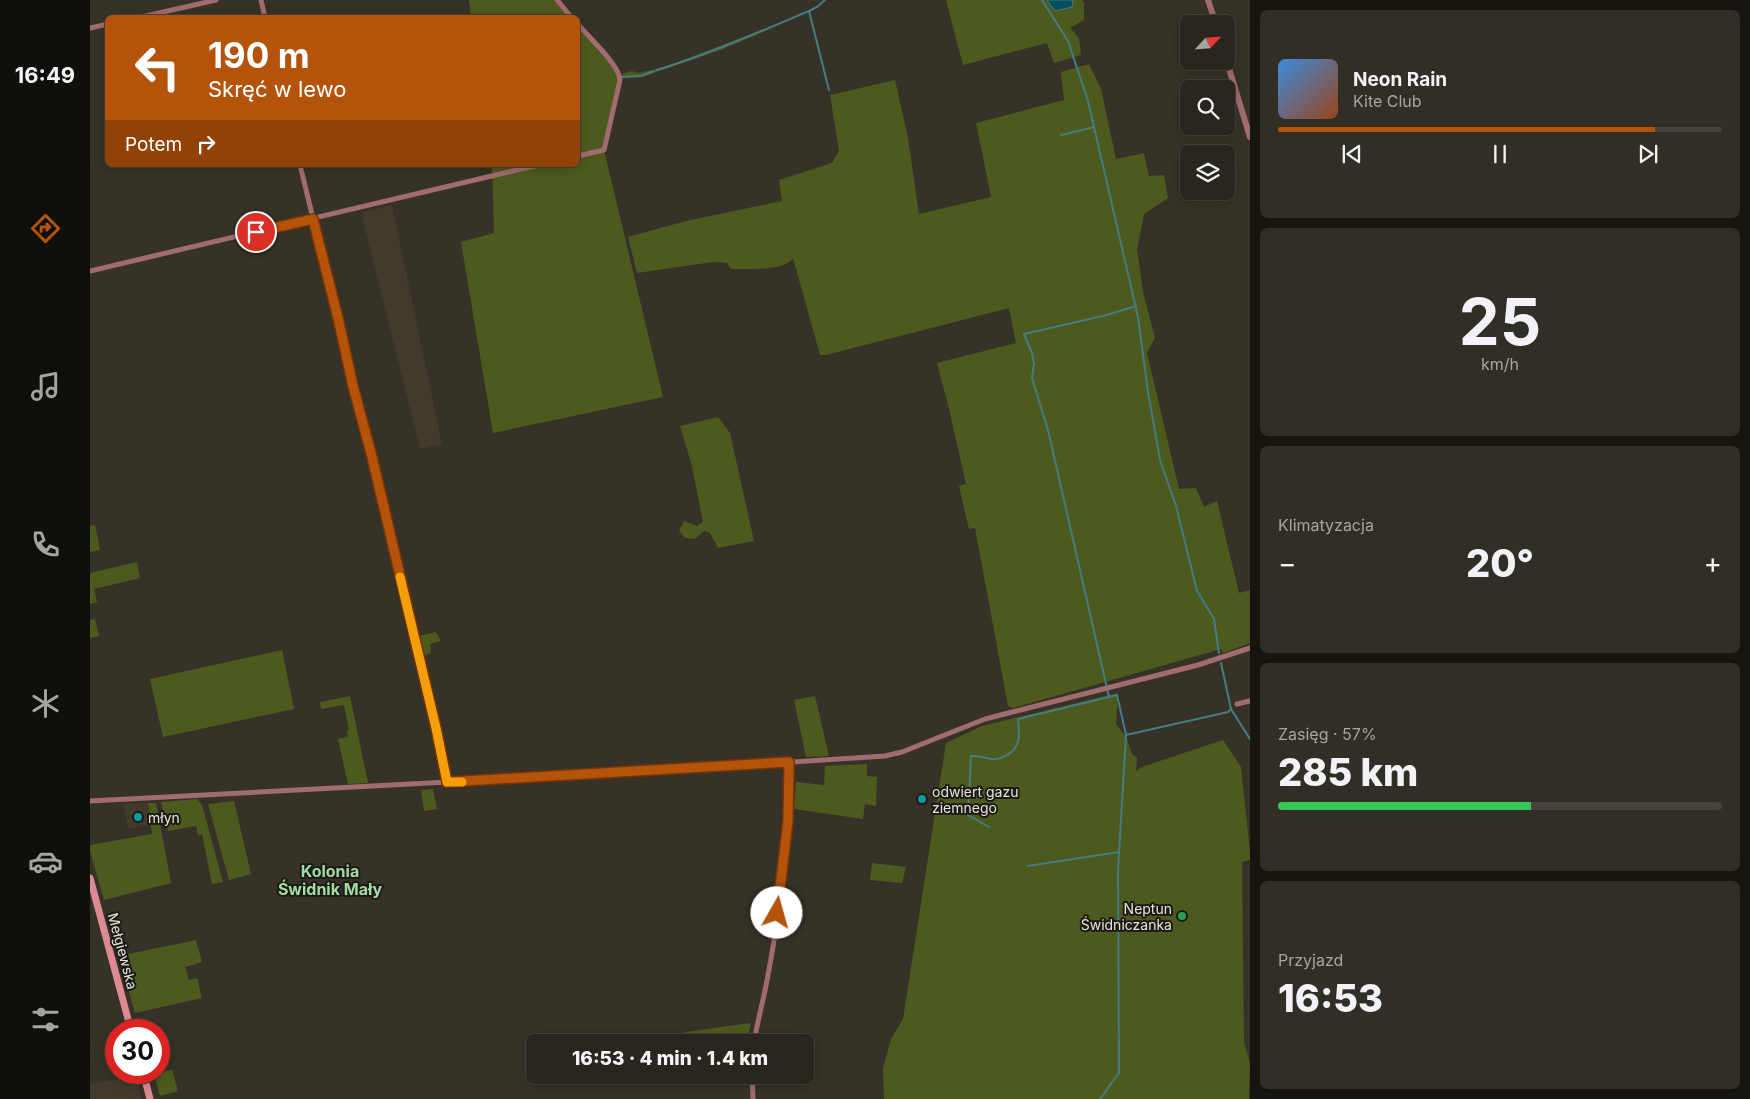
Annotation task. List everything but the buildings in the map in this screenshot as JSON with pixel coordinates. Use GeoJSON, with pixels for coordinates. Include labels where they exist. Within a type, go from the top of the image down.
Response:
{"type":"FeatureCollection","features":[{"type":"Feature","properties":{"kind":"main road","name":"Mełgiewska"},"geometry":{"type":"LineString","coordinates":[[90,878],[128,1019]]}},
{"type":"Feature","properties":{"kind":"main road"},"geometry":{"type":"LineString","coordinates":[[146,1084],[150,1099]]}},
{"type":"Feature","properties":{"kind":"street"},"geometry":{"type":"LineString","coordinates":[[150,15],[216,0]]}},
{"type":"Feature","properties":{"kind":"street"},"geometry":{"type":"LineString","coordinates":[[261,0],[264,15]]}},
{"type":"Feature","properties":{"kind":"street"},"geometry":{"type":"LineString","coordinates":[[557,0],[570,15]]}},
{"type":"Feature","properties":{"kind":"street"},"geometry":{"type":"LineString","coordinates":[[1208,0],[1213,15]]}},
{"type":"Feature","properties":{"kind":"street"},"geometry":{"type":"LineString","coordinates":[[90,28],[105,25]]}},
{"type":"Feature","properties":{"kind":"street"},"geometry":{"type":"LineString","coordinates":[[580,26],[614,64],[620,74],[604,150],[580,156]]}},
{"type":"Feature","properties":{"kind":"street"},"geometry":{"type":"LineString","coordinates":[[1229,70],[1250,137]]}},
{"type":"Feature","properties":{"kind":"street"},"geometry":{"type":"LineString","coordinates":[[300,167],[372,457],[447,782]]}},
{"type":"Feature","properties":{"kind":"street"},"geometry":{"type":"LineString","coordinates":[[90,271],[530,167]]}},
{"type":"Feature","properties":{"kind":"street"},"geometry":{"type":"LineString","coordinates":[[90,801],[875,757],[894,754],[985,719],[1214,660],[1250,648]]}},
{"type":"Feature","properties":{"kind":"street"},"geometry":{"type":"LineString","coordinates":[[1237,704],[1250,701]]}},
{"type":"Feature","properties":{"kind":"street"},"geometry":{"type":"LineString","coordinates":[[756,1034],[767,978],[785,850],[789,811],[789,762]]}},
{"type":"Feature","properties":{"kind":"street"},"geometry":{"type":"LineString","coordinates":[[752,1084],[753,1099]]}},
{"type":"Feature","properties":{"kind":"shaded area"},"geometry":{"type":"Polygon","coordinates":[[[392,205],[442,444],[420,449],[361,213],[392,205]]]}},
{"type":"Feature","properties":{"kind":"shaded area"},"geometry":{"type":"Polygon","coordinates":[[[148,803],[150,824],[128,829],[124,804],[148,803]]]}},
{"type":"Feature","properties":{"kind":"shaded area"},"geometry":{"type":"Polygon","coordinates":[[[105,1081],[105,1084],[138,1084],[141,1099],[90,1099],[90,1084],[105,1081]]]}},
{"type":"Feature","properties":{"kind":"green space"},"geometry":{"type":"Polygon","coordinates":[[[469,0],[557,0],[570,15],[471,15],[469,0]]]}},
{"type":"Feature","properties":{"kind":"green space"},"geometry":{"type":"Polygon","coordinates":[[[946,0],[1082,0],[1084,3],[1084,20],[1070,28],[1079,38],[1081,55],[1054,63],[1047,43],[963,65],[946,0]]]}},
{"type":"Feature","properties":{"kind":"green space"},"geometry":{"type":"Polygon","coordinates":[[[580,26],[620,74],[604,150],[663,397],[493,433],[461,242],[494,233],[492,167],[580,167],[580,26]]]}},
{"type":"Feature","properties":{"kind":"green space"},"geometry":{"type":"Polygon","coordinates":[[[770,27],[770,29],[723,49],[642,77],[622,78],[622,74],[662,68],[770,27]]]}},
{"type":"Feature","properties":{"kind":"green space"},"geometry":{"type":"Polygon","coordinates":[[[1089,64],[1101,89],[1116,159],[1144,153],[1149,176],[1164,175],[1168,198],[1144,214],[1137,249],[1143,292],[1155,338],[1147,353],[1179,489],[1196,488],[1204,507],[1217,501],[1239,593],[1250,590],[1250,643],[1223,653],[1221,649],[1013,708],[1008,706],[975,528],[969,529],[959,486],[966,484],[937,363],[1016,343],[1009,308],[820,355],[793,258],[782,265],[755,269],[731,269],[727,263],[713,262],[637,273],[628,237],[686,221],[782,201],[779,180],[832,163],[839,151],[830,95],[895,80],[908,138],[919,214],[991,197],[976,123],[1064,100],[1061,72],[1089,64]]]}},
{"type":"Feature","properties":{"kind":"green space"},"geometry":{"type":"Polygon","coordinates":[[[718,417],[730,433],[754,541],[718,548],[710,533],[704,531],[695,539],[685,538],[679,531],[684,521],[697,526],[703,522],[692,466],[680,426],[718,417]]]}},
{"type":"Feature","properties":{"kind":"green space"},"geometry":{"type":"Polygon","coordinates":[[[95,525],[100,550],[90,552],[90,526],[95,525]]]}},
{"type":"Feature","properties":{"kind":"green space"},"geometry":{"type":"Polygon","coordinates":[[[137,562],[140,578],[94,589],[97,602],[90,604],[90,573],[137,562]]]}},
{"type":"Feature","properties":{"kind":"green space"},"geometry":{"type":"Polygon","coordinates":[[[95,619],[99,636],[90,638],[90,620],[95,619]]]}},
{"type":"Feature","properties":{"kind":"green space"},"geometry":{"type":"Polygon","coordinates":[[[436,632],[441,641],[430,644],[431,653],[423,656],[418,636],[436,632]]]}},
{"type":"Feature","properties":{"kind":"green space"},"geometry":{"type":"Polygon","coordinates":[[[282,650],[294,709],[163,737],[150,679],[282,650]]]}},
{"type":"Feature","properties":{"kind":"green space"},"geometry":{"type":"Polygon","coordinates":[[[1118,693],[1116,724],[1126,737],[1132,754],[1137,758],[1136,771],[1142,767],[1223,740],[1241,767],[1250,852],[1250,860],[1242,862],[1244,1042],[1250,1064],[1249,1099],[884,1099],[883,1068],[891,1039],[903,1019],[946,743],[982,726],[1118,693]]]}},
{"type":"Feature","properties":{"kind":"green space"},"geometry":{"type":"Polygon","coordinates":[[[350,696],[368,783],[348,784],[338,739],[348,737],[347,731],[349,730],[344,705],[321,709],[320,702],[350,696]]]}},
{"type":"Feature","properties":{"kind":"green space"},"geometry":{"type":"Polygon","coordinates":[[[815,696],[829,756],[806,757],[794,700],[815,696]]]}},
{"type":"Feature","properties":{"kind":"green space"},"geometry":{"type":"Polygon","coordinates":[[[867,764],[867,776],[877,777],[876,806],[865,804],[863,819],[794,809],[796,782],[824,785],[825,766],[867,764]]]}},
{"type":"Feature","properties":{"kind":"green space"},"geometry":{"type":"Polygon","coordinates":[[[433,789],[437,809],[424,811],[421,790],[433,789]]]}},
{"type":"Feature","properties":{"kind":"green space"},"geometry":{"type":"Polygon","coordinates":[[[197,799],[202,805],[223,882],[212,884],[202,834],[198,835],[196,826],[168,831],[161,802],[197,799]]]}},
{"type":"Feature","properties":{"kind":"green space"},"geometry":{"type":"Polygon","coordinates":[[[234,801],[251,874],[229,880],[208,804],[234,801]]]}},
{"type":"Feature","properties":{"kind":"green space"},"geometry":{"type":"Polygon","coordinates":[[[148,803],[156,803],[171,883],[104,900],[90,845],[152,834],[148,803]]]}},
{"type":"Feature","properties":{"kind":"green space"},"geometry":{"type":"Polygon","coordinates":[[[872,863],[906,867],[902,883],[870,880],[872,863]]]}},
{"type":"Feature","properties":{"kind":"green space"},"geometry":{"type":"Polygon","coordinates":[[[196,940],[202,962],[185,967],[189,980],[197,978],[202,998],[135,1013],[119,956],[196,940]]]}},
{"type":"Feature","properties":{"kind":"green space"},"geometry":{"type":"Polygon","coordinates":[[[751,1023],[749,1034],[685,1034],[685,1032],[751,1023]]]}},
{"type":"Feature","properties":{"kind":"green space"},"geometry":{"type":"Polygon","coordinates":[[[170,1070],[172,1070],[178,1091],[160,1096],[157,1084],[170,1084],[170,1070]]]}},
{"type":"Feature","properties":{"kind":"water"},"geometry":{"type":"Polygon","coordinates":[[[1047,0],[1073,0],[1072,7],[1055,11],[1047,0]]]}},
{"type":"Feature","properties":{"kind":"waterway"},"geometry":{"type":"LineString","coordinates":[[657,70],[753,35],[809,11],[825,0]]}},
{"type":"Feature","properties":{"kind":"waterway"},"geometry":{"type":"LineString","coordinates":[[1042,0],[1068,41],[1088,101],[1138,317],[1148,392],[1160,460],[1176,506],[1197,591],[1214,619],[1219,653]]}},
{"type":"Feature","properties":{"kind":"waterway"},"geometry":{"type":"LineString","coordinates":[[809,11],[829,90]]}},
{"type":"Feature","properties":{"kind":"waterway"},"geometry":{"type":"LineString","coordinates":[[622,77],[641,76],[654,71]]}},
{"type":"Feature","properties":{"kind":"waterway"},"geometry":{"type":"LineString","coordinates":[[1061,135],[1094,127]]}},
{"type":"Feature","properties":{"kind":"waterway"},"geometry":{"type":"LineString","coordinates":[[1109,697],[1048,430],[1032,378],[1034,364],[1032,353],[1024,334],[1107,315],[1136,306]]}},
{"type":"Feature","properties":{"kind":"waterway"},"geometry":{"type":"LineString","coordinates":[[1221,663],[1231,709]]}},
{"type":"Feature","properties":{"kind":"waterway"},"geometry":{"type":"LineString","coordinates":[[989,827],[968,815],[971,756],[995,759],[1012,752],[1018,740],[1018,719],[1117,695],[1126,735],[1118,870],[1119,1073],[1100,1099]]}},
{"type":"Feature","properties":{"kind":"waterway"},"geometry":{"type":"LineString","coordinates":[[1126,735],[1228,712],[1231,709],[1250,739]]}},
{"type":"Feature","properties":{"kind":"waterway"},"geometry":{"type":"LineString","coordinates":[[1028,866],[1119,852]]}},
{"type":"Feature","properties":{"kind":"slow traffic"},"geometry":{"type":"LineString","coordinates":[[400,577],[447,782],[462,782]]}},
{"type":"Feature","properties":{"kind":"place","name":"odwiert gazu ziemnego"},"geometry":{"type":"Point","coordinates":[922,799]}},
{"type":"Feature","properties":{"kind":"place","name":"młyn"},"geometry":{"type":"Point","coordinates":[138,817]}},
{"type":"Feature","properties":{"kind":"place","name":"Neptun Świdniczanka"},"geometry":{"type":"Point","coordinates":[1182,916]}},
{"type":"Feature","properties":{"kind":"district","name":"Kolonia Świdnik Mały"},"geometry":{"type":"Point","coordinates":[330,880]}},
{"type":"Feature","properties":{"kind":"route"},"geometry":{"type":"LineString","coordinates":[[256,232],[313,219],[372,457],[447,782],[789,762],[788,821],[777,913]]}}]}
